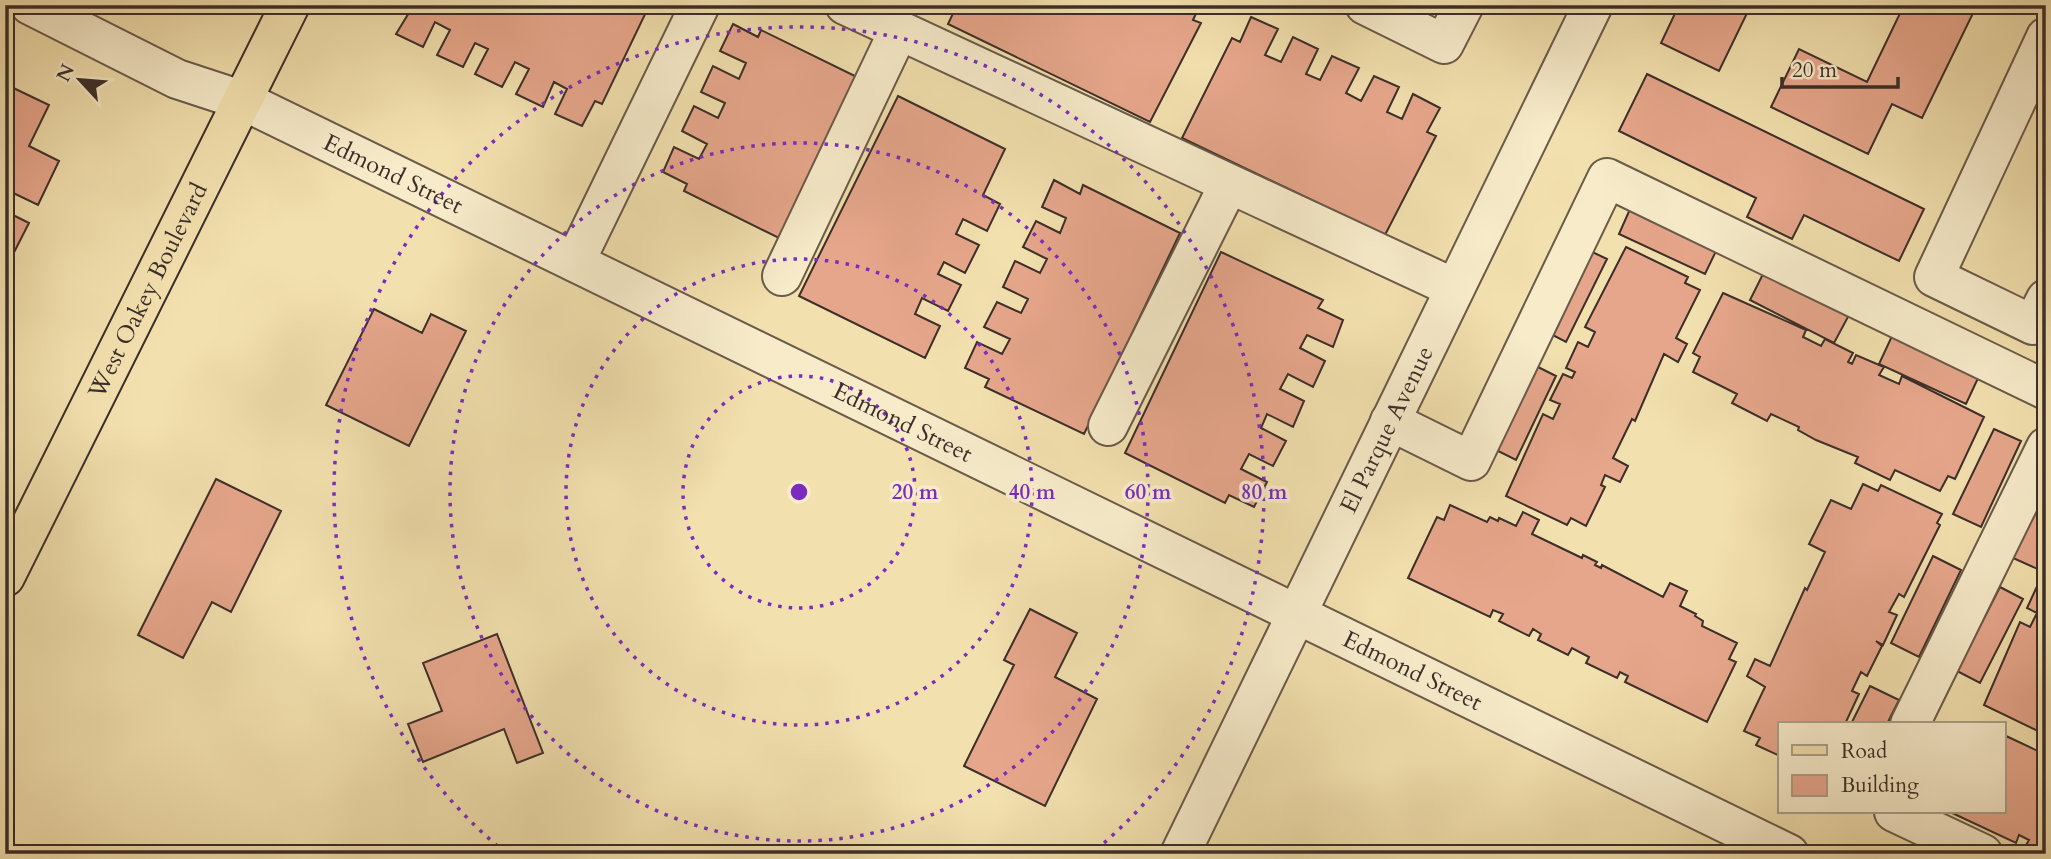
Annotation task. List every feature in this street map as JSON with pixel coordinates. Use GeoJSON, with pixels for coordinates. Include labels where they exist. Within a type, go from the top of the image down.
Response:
{"type":"FeatureCollection","features":[{"type":"Feature","properties":{"kind":"main road","name":"West Oakey Boulevard"},"geometry":{"type":"LineString","coordinates":[[5,577],[290,5]]}},
{"type":"Feature","properties":{"kind":"street","name":"Edmond Street"},"geometry":{"type":"LineString","coordinates":[[30,5],[177,79],[244,101],[1789,854]]}},
{"type":"Feature","properties":{"kind":"street"},"geometry":{"type":"LineString","coordinates":[[575,262],[700,5]]}},
{"type":"Feature","properties":{"kind":"street"},"geometry":{"type":"LineString","coordinates":[[845,5],[1454,288]]}},
{"type":"Feature","properties":{"kind":"street"},"geometry":{"type":"LineString","coordinates":[[1365,5],[1444,44],[1464,5]]}},
{"type":"Feature","properties":{"kind":"street","name":"El Parque Avenue"},"geometry":{"type":"LineString","coordinates":[[1180,854],[1592,5]]}},
{"type":"Feature","properties":{"kind":"street"},"geometry":{"type":"LineString","coordinates":[[782,275],[899,30]]}},
{"type":"Feature","properties":{"kind":"street"},"geometry":{"type":"LineString","coordinates":[[2046,37],[1934,276],[2034,325],[2046,299]]}},
{"type":"Feature","properties":{"kind":"street"},"geometry":{"type":"LineString","coordinates":[[1390,421],[1471,461],[1607,178],[2046,390]]}},
{"type":"Feature","properties":{"kind":"street"},"geometry":{"type":"LineString","coordinates":[[1108,426],[1229,184]]}},
{"type":"Feature","properties":{"kind":"street"},"geometry":{"type":"LineString","coordinates":[[1911,722],[2046,447]]}},
{"type":"Feature","properties":{"kind":"street"},"geometry":{"type":"LineString","coordinates":[[1898,814],[1983,854]]}},
{"type":"Feature","properties":{"kind":"building"},"geometry":{"type":"Polygon","coordinates":[[[957,5],[1200,5],[1193,20],[1201,23],[1150,122],[948,24],[957,5]]]}},
{"type":"Feature","properties":{"kind":"building"},"geometry":{"type":"Polygon","coordinates":[[[1679,5],[1751,5],[1719,71],[1661,43],[1679,5]]]}},
{"type":"Feature","properties":{"kind":"building"},"geometry":{"type":"Polygon","coordinates":[[[1904,5],[1977,5],[1922,118],[1892,104],[1868,154],[1771,107],[1799,49],[1867,82],[1904,5]]]}},
{"type":"Feature","properties":{"kind":"building"},"geometry":{"type":"Polygon","coordinates":[[[401,6],[649,6],[602,104],[595,101],[582,126],[555,114],[567,89],[554,82],[543,107],[516,94],[529,69],[515,62],[502,87],[475,74],[488,49],[475,43],[463,67],[437,55],[450,30],[435,22],[423,47],[396,34],[410,11],[401,6]]]}},
{"type":"Feature","properties":{"kind":"building"},"geometry":{"type":"Polygon","coordinates":[[[1251,17],[1278,29],[1265,55],[1281,62],[1293,37],[1318,49],[1306,74],[1320,80],[1332,56],[1359,68],[1346,93],[1361,101],[1374,76],[1399,87],[1387,112],[1402,119],[1413,94],[1440,108],[1427,132],[1436,136],[1385,235],[1182,138],[1232,38],[1240,42],[1251,17]]]}},
{"type":"Feature","properties":{"kind":"building"},"geometry":{"type":"Polygon","coordinates":[[[733,24],[758,37],[761,30],[859,78],[781,239],[684,191],[687,184],[663,172],[674,147],[699,159],[707,144],[682,131],[694,106],[718,118],[725,103],[701,92],[713,66],[739,79],[746,63],[720,51],[733,24]]]}},
{"type":"Feature","properties":{"kind":"building"},"geometry":{"type":"Polygon","coordinates":[[[1647,74],[1924,209],[1899,261],[1804,215],[1792,239],[1747,217],[1756,198],[1619,131],[1647,74]]]}},
{"type":"Feature","properties":{"kind":"building"},"geometry":{"type":"Polygon","coordinates":[[[5,84],[49,105],[29,146],[59,161],[38,205],[5,189],[5,84]]]}},
{"type":"Feature","properties":{"kind":"building"},"geometry":{"type":"Polygon","coordinates":[[[898,96],[1005,149],[983,195],[1000,204],[987,231],[963,219],[956,234],[979,245],[965,273],[944,262],[938,274],[961,285],[948,311],[922,298],[915,314],[940,326],[925,358],[799,296],[898,96]]]}},
{"type":"Feature","properties":{"kind":"building"},"geometry":{"type":"Polygon","coordinates":[[[1054,180],[1080,194],[1083,185],[1180,233],[1084,434],[985,387],[989,379],[965,368],[977,342],[1002,354],[1010,339],[984,327],[997,302],[1021,313],[1028,299],[1003,287],[1015,261],[1040,273],[1047,259],[1023,247],[1036,221],[1060,233],[1066,218],[1042,207],[1054,180]]]}},
{"type":"Feature","properties":{"kind":"building"},"geometry":{"type":"Polygon","coordinates":[[[1630,209],[1717,249],[1705,274],[1619,234],[1630,209]]]}},
{"type":"Feature","properties":{"kind":"building"},"geometry":{"type":"Polygon","coordinates":[[[5,211],[29,223],[5,270],[5,211]]]}},
{"type":"Feature","properties":{"kind":"building"},"geometry":{"type":"Polygon","coordinates":[[[1626,247],[1688,277],[1685,283],[1700,290],[1676,338],[1687,344],[1678,362],[1664,354],[1635,421],[1632,419],[1613,458],[1628,466],[1620,482],[1605,475],[1601,485],[1605,487],[1586,526],[1571,518],[1567,525],[1506,496],[1543,414],[1553,419],[1560,404],[1550,400],[1563,374],[1572,378],[1575,372],[1566,368],[1578,342],[1588,347],[1595,332],[1585,327],[1626,247]]]}},
{"type":"Feature","properties":{"kind":"building"},"geometry":{"type":"Polygon","coordinates":[[[1586,249],[1607,259],[1566,342],[1545,331],[1586,249]]]}},
{"type":"Feature","properties":{"kind":"building"},"geometry":{"type":"Polygon","coordinates":[[[1221,252],[1323,300],[1318,308],[1343,320],[1333,347],[1307,335],[1300,348],[1325,361],[1313,387],[1288,374],[1280,389],[1304,401],[1293,427],[1267,414],[1261,428],[1286,441],[1273,466],[1249,454],[1241,469],[1267,482],[1254,507],[1229,495],[1225,503],[1125,453],[1221,252]]]}},
{"type":"Feature","properties":{"kind":"building"},"geometry":{"type":"Polygon","coordinates":[[[1764,272],[1849,315],[1834,343],[1750,300],[1764,272]]]}},
{"type":"Feature","properties":{"kind":"building"},"geometry":{"type":"Polygon","coordinates":[[[1723,293],[1806,330],[1803,337],[1821,346],[1825,339],[1853,353],[1848,362],[1852,364],[1856,355],[1884,367],[1879,375],[1899,384],[1902,376],[1984,417],[1955,479],[1948,476],[1940,491],[1895,470],[1890,480],[1855,463],[1858,457],[1816,440],[1798,430],[1799,427],[1771,414],[1767,421],[1732,403],[1737,394],[1693,372],[1700,357],[1693,353],[1723,293]]]}},
{"type":"Feature","properties":{"kind":"building"},"geometry":{"type":"Polygon","coordinates":[[[374,309],[422,333],[431,314],[466,331],[409,446],[326,405],[374,309]]]}},
{"type":"Feature","properties":{"kind":"building"},"geometry":{"type":"Polygon","coordinates":[[[1892,336],[1979,376],[1966,404],[1879,364],[1892,336]]]}},
{"type":"Feature","properties":{"kind":"building"},"geometry":{"type":"Polygon","coordinates":[[[1530,363],[1556,376],[1516,460],[1490,447],[1530,363]]]}},
{"type":"Feature","properties":{"kind":"building"},"geometry":{"type":"Polygon","coordinates":[[[1994,429],[2021,441],[1981,527],[1953,514],[1994,429]]]}},
{"type":"Feature","properties":{"kind":"building"},"geometry":{"type":"Polygon","coordinates":[[[216,479],[281,511],[231,612],[212,602],[183,658],[138,635],[216,479]]]}},
{"type":"Feature","properties":{"kind":"building"},"geometry":{"type":"Polygon","coordinates":[[[1863,484],[1878,491],[1881,485],[1942,514],[1937,523],[1940,525],[1904,597],[1899,594],[1889,612],[1897,615],[1883,645],[1876,641],[1882,646],[1867,676],[1861,672],[1852,691],[1859,694],[1846,722],[1778,722],[1778,755],[1756,745],[1760,738],[1744,731],[1765,687],[1747,676],[1755,659],[1770,666],[1805,588],[1807,590],[1825,552],[1809,544],[1831,500],[1851,509],[1863,484]]]}},
{"type":"Feature","properties":{"kind":"building"},"geometry":{"type":"Polygon","coordinates":[[[2046,488],[2046,563],[2042,571],[2013,558],[2046,488]]]}},
{"type":"Feature","properties":{"kind":"building"},"geometry":{"type":"Polygon","coordinates":[[[1450,505],[1487,522],[1490,517],[1498,521],[1499,518],[1516,526],[1523,512],[1539,520],[1532,534],[1582,558],[1583,555],[1597,562],[1595,565],[1601,568],[1602,565],[1663,597],[1670,583],[1687,591],[1680,606],[1696,614],[1695,616],[1703,621],[1702,626],[1737,643],[1729,659],[1736,662],[1707,722],[1625,682],[1628,676],[1620,672],[1617,678],[1586,663],[1589,657],[1572,648],[1568,655],[1538,640],[1541,634],[1533,629],[1529,636],[1499,621],[1503,614],[1493,610],[1490,617],[1408,578],[1437,517],[1444,520],[1450,505]]]}},
{"type":"Feature","properties":{"kind":"building"},"geometry":{"type":"Polygon","coordinates":[[[1933,556],[1961,570],[1919,657],[1891,643],[1933,556]]]}},
{"type":"Feature","properties":{"kind":"building"},"geometry":{"type":"Polygon","coordinates":[[[2039,582],[2046,586],[2044,734],[1984,705],[2020,622],[2030,627],[2037,613],[2027,608],[2039,582]]]}},
{"type":"Feature","properties":{"kind":"building"},"geometry":{"type":"Polygon","coordinates":[[[2000,587],[2023,599],[1980,683],[1957,671],[2000,587]]]}},
{"type":"Feature","properties":{"kind":"building"},"geometry":{"type":"Polygon","coordinates":[[[1030,609],[1077,633],[1055,677],[1097,699],[1045,806],[964,766],[1014,665],[1004,660],[1030,609]]]}},
{"type":"Feature","properties":{"kind":"building"},"geometry":{"type":"Polygon","coordinates":[[[497,634],[543,753],[517,763],[504,729],[423,762],[408,724],[442,711],[423,663],[497,634]]]}},
{"type":"Feature","properties":{"kind":"building"},"geometry":{"type":"Polygon","coordinates":[[[1870,686],[1899,700],[1888,722],[1852,722],[1870,686]]]}},
{"type":"Feature","properties":{"kind":"building"},"geometry":{"type":"Polygon","coordinates":[[[2006,736],[2042,753],[2046,745],[2046,854],[2025,847],[2029,840],[2019,835],[2016,843],[1954,814],[2006,814],[2006,736]]]}}]}
